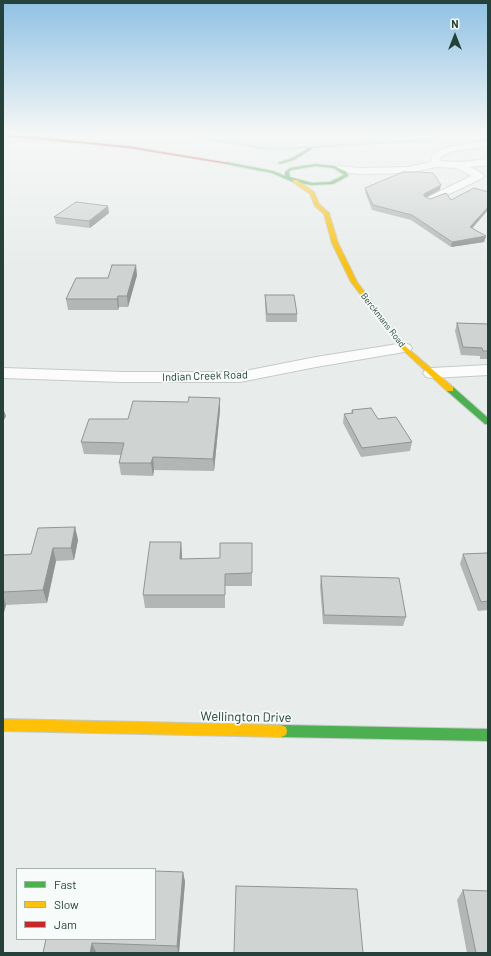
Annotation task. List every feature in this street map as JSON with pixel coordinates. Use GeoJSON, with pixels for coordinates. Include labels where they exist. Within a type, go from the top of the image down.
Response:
{"type":"FeatureCollection","features":[{"type":"Feature","properties":{"kind":"main road"},"geometry":{"type":"LineString","coordinates":[[286,178],[312,184],[340,180]]}},
{"type":"Feature","properties":{"kind":"main road"},"geometry":{"type":"LineString","coordinates":[[329,192],[344,178]]}},
{"type":"Feature","properties":{"kind":"main road","name":"Berckmans Road"},"geometry":{"type":"LineString","coordinates":[[291,179],[312,193],[317,205],[328,209],[335,243],[354,282],[404,348],[488,422]]}},
{"type":"Feature","properties":{"kind":"main road","name":"Wellington Drive"},"geometry":{"type":"LineString","coordinates":[[3,725],[488,735]]}},
{"type":"Feature","properties":{"kind":"street"},"geometry":{"type":"LineString","coordinates":[[340,180],[356,178]]}},
{"type":"Feature","properties":{"kind":"street"},"geometry":{"type":"LineString","coordinates":[[430,200],[482,178]]}},
{"type":"Feature","properties":{"kind":"street","name":"Indian Creek Road"},"geometry":{"type":"LineString","coordinates":[[3,373],[122,377],[240,377],[316,362],[404,348]]}},
{"type":"Feature","properties":{"kind":"street"},"geometry":{"type":"LineString","coordinates":[[432,373],[488,370]]}},
{"type":"Feature","properties":{"kind":"building"},"geometry":{"type":"Polygon","coordinates":[[[390,178],[436,178],[441,185],[424,194],[424,196],[430,199],[446,193],[451,200],[474,188],[488,192],[488,207],[470,227],[486,236],[452,242],[412,215],[373,205],[365,188],[390,178]]]}},
{"type":"Feature","properties":{"kind":"building"},"geometry":{"type":"Polygon","coordinates":[[[76,202],[108,206],[89,221],[54,217],[76,202]]]}},
{"type":"Feature","properties":{"kind":"building"},"geometry":{"type":"Polygon","coordinates":[[[112,265],[136,265],[127,296],[118,296],[117,299],[66,299],[76,278],[108,278],[112,265]]]}},
{"type":"Feature","properties":{"kind":"building"},"geometry":{"type":"Polygon","coordinates":[[[265,295],[294,295],[297,314],[267,314],[265,295]]]}},
{"type":"Feature","properties":{"kind":"building"},"geometry":{"type":"Polygon","coordinates":[[[457,323],[488,324],[488,351],[483,351],[482,348],[463,347],[457,323]]]}},
{"type":"Feature","properties":{"kind":"building"},"geometry":{"type":"Polygon","coordinates":[[[189,397],[220,398],[213,459],[153,457],[151,463],[119,463],[124,443],[81,442],[89,419],[128,419],[133,401],[188,402],[189,397]]]}},
{"type":"Feature","properties":{"kind":"building"},"geometry":{"type":"Polygon","coordinates":[[[371,408],[378,419],[396,417],[412,442],[362,448],[344,414],[353,413],[352,410],[371,408]]]}},
{"type":"Feature","properties":{"kind":"building"},"geometry":{"type":"Polygon","coordinates":[[[75,527],[71,548],[53,548],[43,590],[3,592],[3,555],[31,554],[38,528],[75,527]]]}},
{"type":"Feature","properties":{"kind":"building"},"geometry":{"type":"Polygon","coordinates":[[[150,542],[181,542],[180,559],[220,558],[220,543],[252,543],[252,573],[225,574],[225,595],[143,595],[150,542]]]}},
{"type":"Feature","properties":{"kind":"building"},"geometry":{"type":"Polygon","coordinates":[[[487,553],[488,601],[481,602],[463,554],[487,553]]]}},
{"type":"Feature","properties":{"kind":"building"},"geometry":{"type":"Polygon","coordinates":[[[321,576],[399,578],[406,617],[324,615],[321,576]]]}},
{"type":"Feature","properties":{"kind":"building"},"geometry":{"type":"Polygon","coordinates":[[[156,871],[183,872],[177,946],[92,943],[90,953],[43,953],[46,940],[156,940],[156,871]]]}},
{"type":"Feature","properties":{"kind":"building"},"geometry":{"type":"Polygon","coordinates":[[[236,886],[357,889],[363,953],[234,953],[236,886]]]}},
{"type":"Feature","properties":{"kind":"building"},"geometry":{"type":"Polygon","coordinates":[[[463,890],[488,891],[488,953],[476,953],[463,890]]]}},
{"type":"Feature","properties":{"kind":"traffic: fast"},"geometry":{"type":"LineString","coordinates":[[287,178],[295,181],[312,184],[331,183],[343,178]]}},
{"type":"Feature","properties":{"kind":"traffic: fast"},"geometry":{"type":"LineString","coordinates":[[450,389],[488,422]]}},
{"type":"Feature","properties":{"kind":"traffic: fast"},"geometry":{"type":"LineString","coordinates":[[281,731],[488,735]]}},
{"type":"Feature","properties":{"kind":"traffic: slow"},"geometry":{"type":"LineString","coordinates":[[295,181],[312,193],[317,205],[326,213],[335,243],[354,282],[404,348],[450,389]]}},
{"type":"Feature","properties":{"kind":"traffic: slow"},"geometry":{"type":"LineString","coordinates":[[3,725],[281,731]]}}]}
